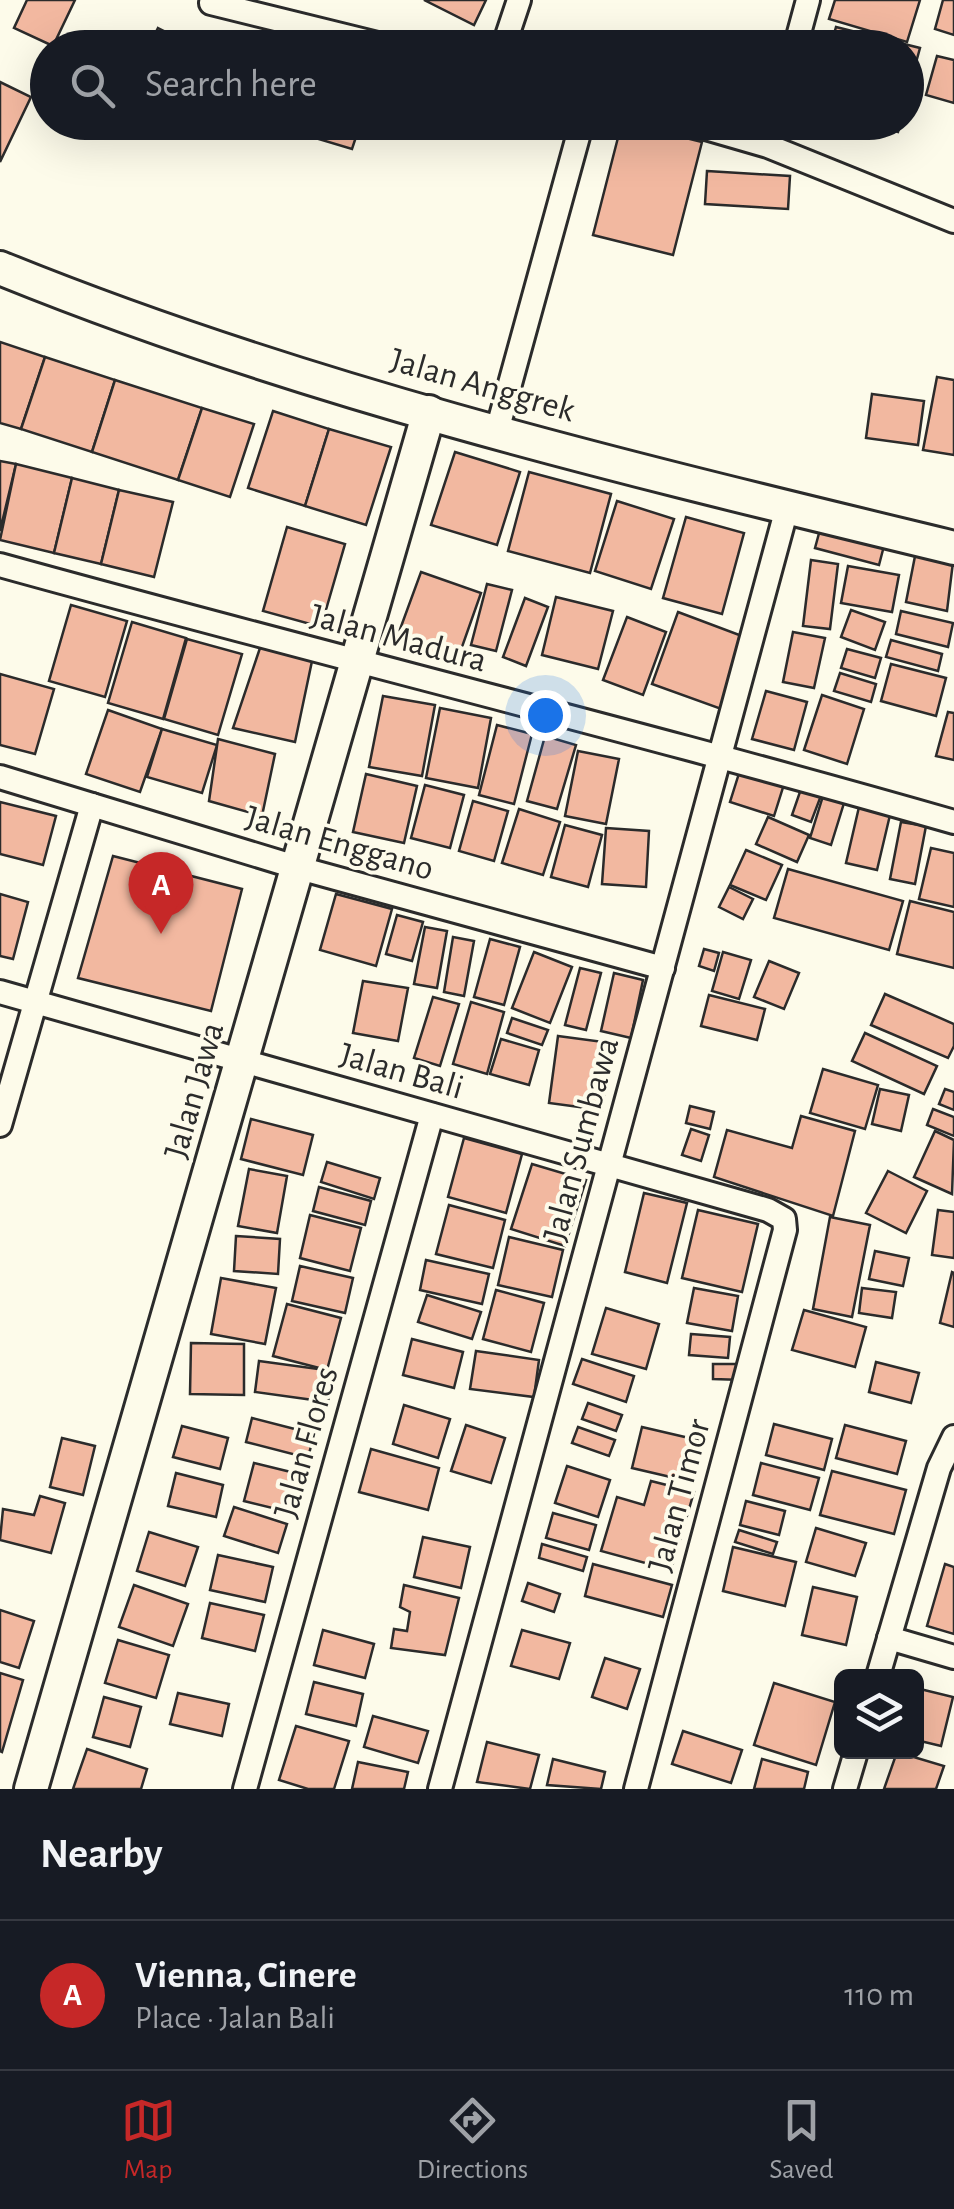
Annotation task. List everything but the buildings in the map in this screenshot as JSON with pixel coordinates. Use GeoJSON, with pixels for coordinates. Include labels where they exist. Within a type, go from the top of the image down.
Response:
{"type":"FeatureCollection","features":[{"type":"Feature","properties":{"kind":"street"},"geometry":{"type":"LineString","coordinates":[[508,30],[518,0]]}},
{"type":"Feature","properties":{"kind":"street"},"geometry":{"type":"LineString","coordinates":[[800,30],[808,0]]}},
{"type":"Feature","properties":{"kind":"street"},"geometry":{"type":"LineString","coordinates":[[211,3],[321,30]]}},
{"type":"Feature","properties":{"kind":"street"},"geometry":{"type":"LineString","coordinates":[[497,431],[577,140]]}},
{"type":"Feature","properties":{"kind":"street"},"geometry":{"type":"LineString","coordinates":[[747,140],[954,220]]}},
{"type":"Feature","properties":{"kind":"street"},"geometry":{"type":"LineString","coordinates":[[768,146],[770,140]]}},
{"type":"Feature","properties":{"kind":"street","name":"Jalan Anggrek"},"geometry":{"type":"LineString","coordinates":[[0,268],[143,326],[429,412],[787,508],[954,548]]}},
{"type":"Feature","properties":{"kind":"street","name":"Jalan Jawa"},"geometry":{"type":"LineString","coordinates":[[31,1789],[429,412]]}},
{"type":"Feature","properties":{"kind":"street","name":"Jalan Sumbawa"},"geometry":{"type":"LineString","coordinates":[[440,1789],[787,508]]}},
{"type":"Feature","properties":{"kind":"street","name":"Jalan Madura"},"geometry":{"type":"LineString","coordinates":[[0,564],[354,663],[720,755],[954,822]]}},
{"type":"Feature","properties":{"kind":"street","name":"Jalan Enggano"},"geometry":{"type":"LineString","coordinates":[[0,777],[299,868],[663,968]]}},
{"type":"Feature","properties":{"kind":"street"},"geometry":{"type":"LineString","coordinates":[[0,1125],[92,804]]}},
{"type":"Feature","properties":{"kind":"street","name":"Jalan Bali"},"geometry":{"type":"LineString","coordinates":[[0,992],[768,1210],[784,1219]]}},
{"type":"Feature","properties":{"kind":"street","name":"Jalan Flores"},"geometry":{"type":"LineString","coordinates":[[245,1789],[432,1115]]}},
{"type":"Feature","properties":{"kind":"street","name":"Jalan Timor"},"geometry":{"type":"LineString","coordinates":[[636,1789],[785,1230],[784,1219]]}},
{"type":"Feature","properties":{"kind":"street"},"geometry":{"type":"LineString","coordinates":[[880,1669],[954,1436]]}},
{"type":"Feature","properties":{"kind":"street"},"geometry":{"type":"LineString","coordinates":[[890,1638],[954,1656]]}},
{"type":"Feature","properties":{"kind":"street"},"geometry":{"type":"LineString","coordinates":[[845,1789],[854,1759]]}},
{"type":"Feature","properties":{"kind":"place","name":"Vienna, Cinere"},"geometry":{"type":"Point","coordinates":[161,934]}}]}
